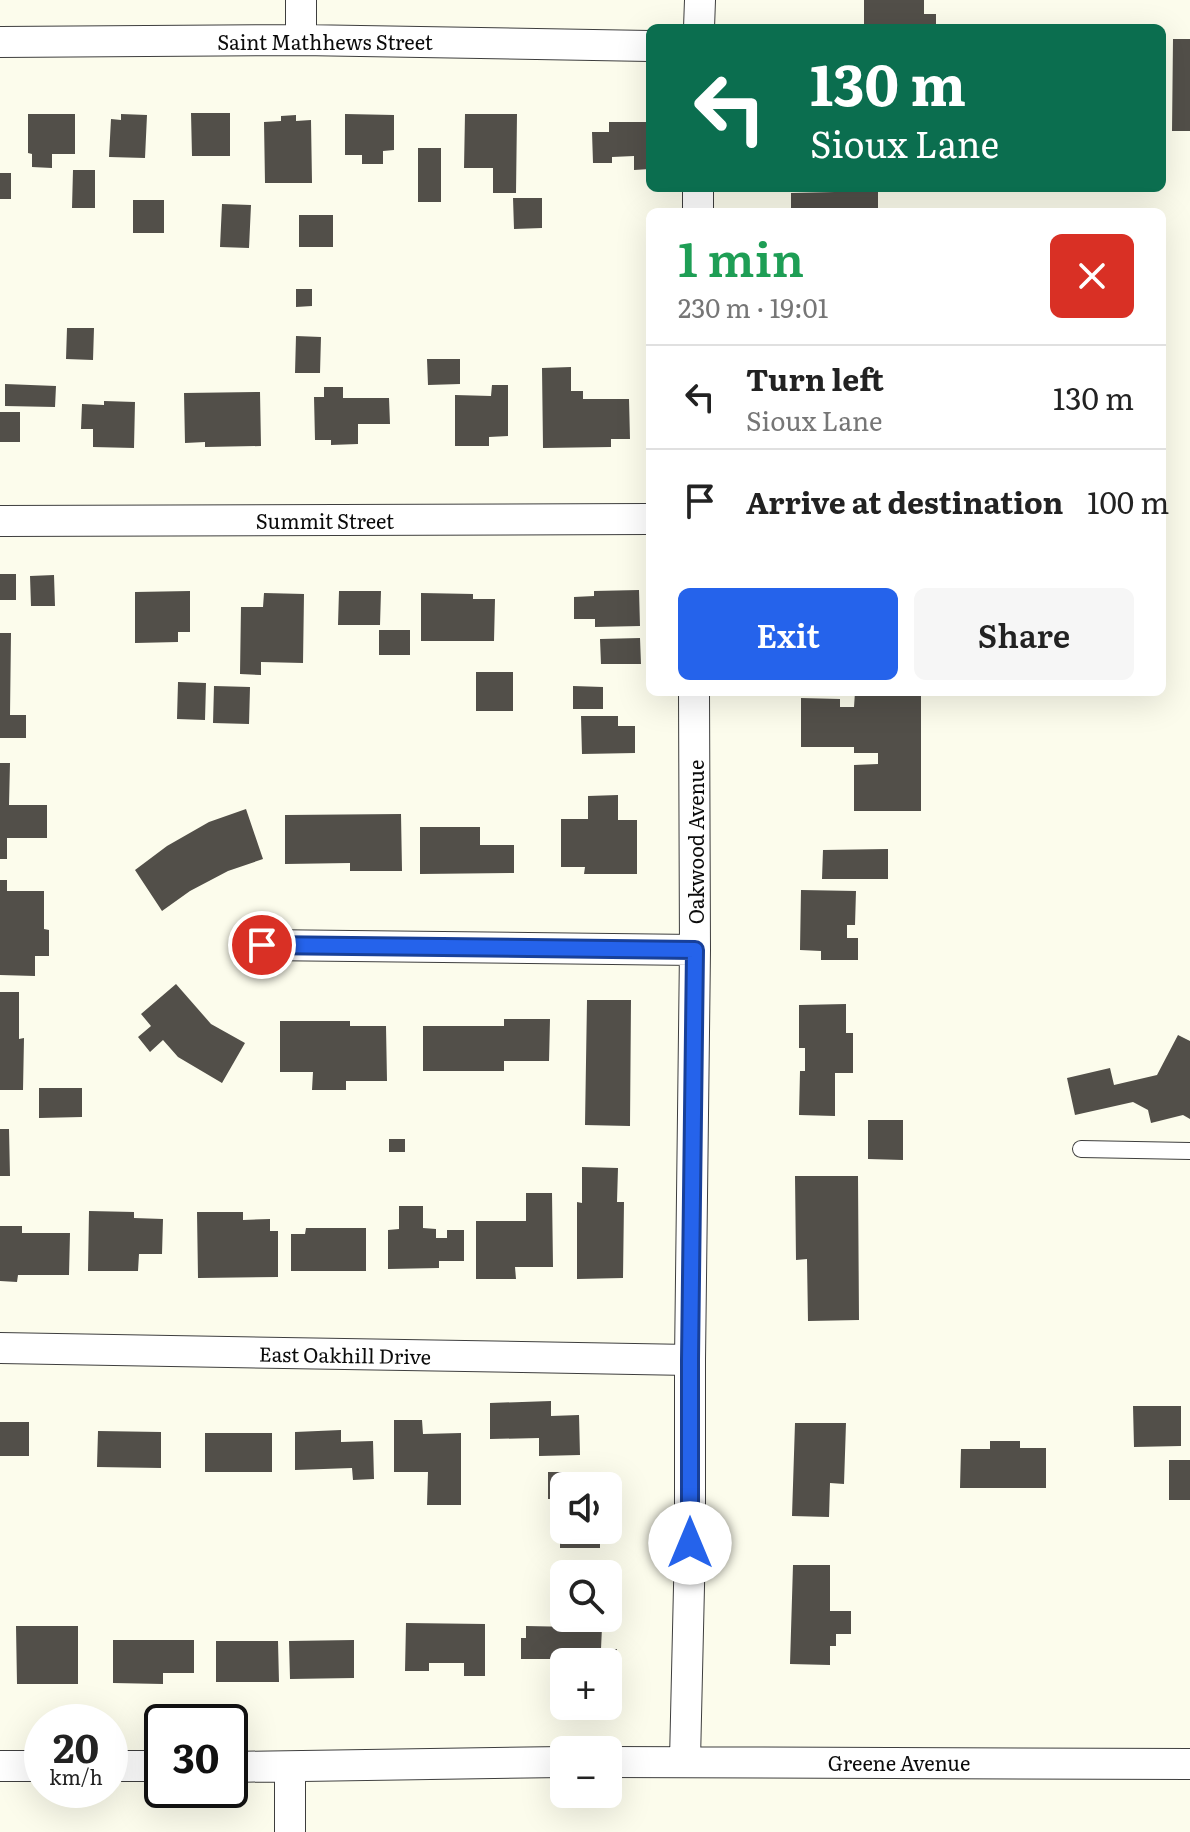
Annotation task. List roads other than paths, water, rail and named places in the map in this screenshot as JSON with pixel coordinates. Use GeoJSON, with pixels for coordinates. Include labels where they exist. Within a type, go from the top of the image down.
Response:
{"type":"FeatureCollection","features":[{"type":"Feature","properties":{"kind":"street"},"geometry":{"type":"LineString","coordinates":[[301,0],[301,40]]}},
{"type":"Feature","properties":{"kind":"street"},"geometry":{"type":"LineString","coordinates":[[699,24],[700,0]]}},
{"type":"Feature","properties":{"kind":"street","name":"Saint Mathhews Street"},"geometry":{"type":"LineString","coordinates":[[0,42],[301,40],[646,46]]}},
{"type":"Feature","properties":{"kind":"street","name":"Summit Street"},"geometry":{"type":"LineString","coordinates":[[0,521],[646,519]]}},
{"type":"Feature","properties":{"kind":"street","name":"Oakwood Avenue"},"geometry":{"type":"LineString","coordinates":[[685,1760],[690,1543],[694,696]]}},
{"type":"Feature","properties":{"kind":"street"},"geometry":{"type":"LineString","coordinates":[[262,945],[695,950]]}},
{"type":"Feature","properties":{"kind":"street","name":"East Oakhill Drive"},"geometry":{"type":"LineString","coordinates":[[0,1348],[690,1360]]}},
{"type":"Feature","properties":{"kind":"street"},"geometry":{"type":"LineString","coordinates":[[248,1767],[550,1762]]}},
{"type":"Feature","properties":{"kind":"street","name":"Greene Avenue"},"geometry":{"type":"LineString","coordinates":[[622,1762],[1190,1764]]}},
{"type":"Feature","properties":{"kind":"street"},"geometry":{"type":"LineString","coordinates":[[0,1766],[24,1766]]}},
{"type":"Feature","properties":{"kind":"street"},"geometry":{"type":"LineString","coordinates":[[290,1767],[290,1832]]}},
{"type":"Feature","properties":{"kind":"lane"},"geometry":{"type":"LineString","coordinates":[[1081,1149],[1190,1151]]}}]}
